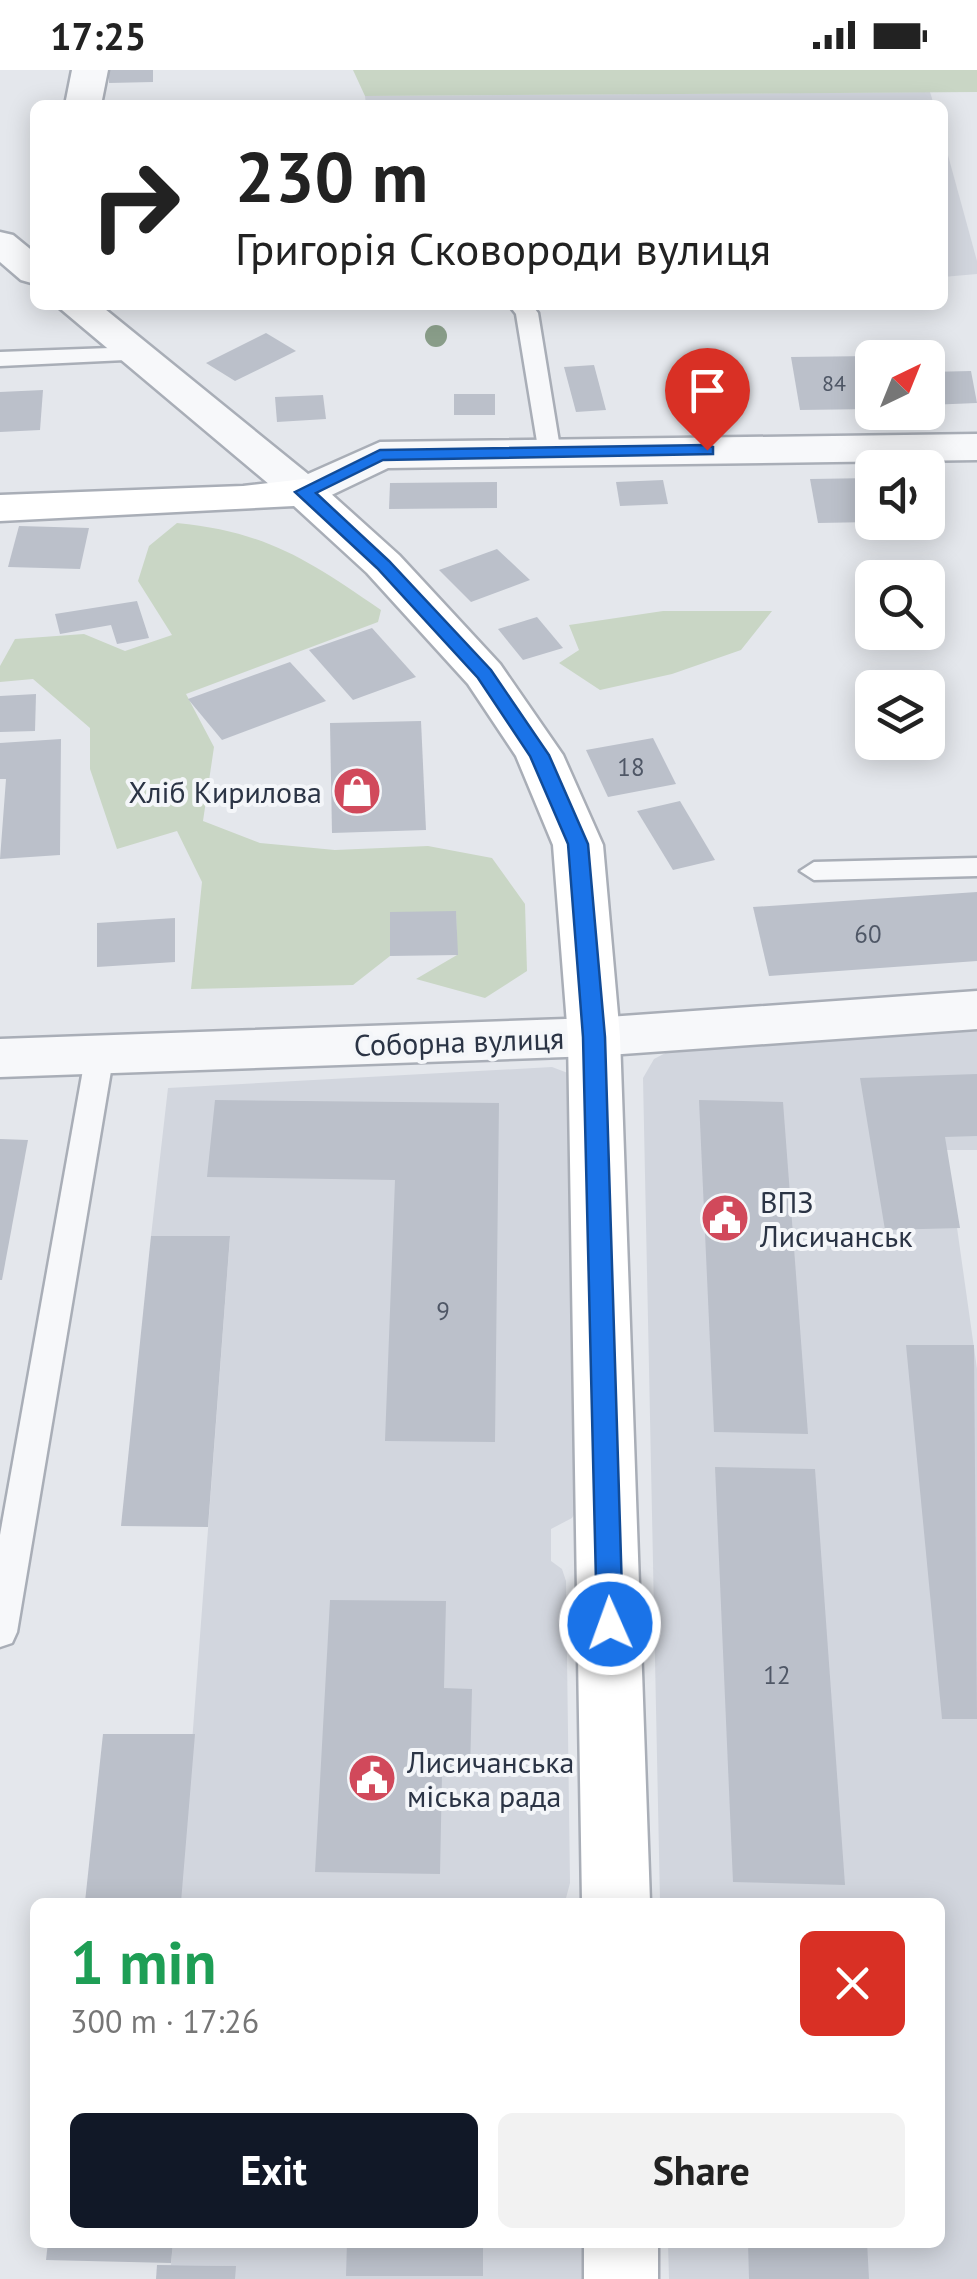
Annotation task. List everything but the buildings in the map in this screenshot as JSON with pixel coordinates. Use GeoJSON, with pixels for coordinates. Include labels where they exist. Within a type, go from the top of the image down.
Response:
{"type":"FeatureCollection","features":[{"type":"Feature","properties":{"kind":"street"},"geometry":{"type":"LineString","coordinates":[[84,100],[90,70]]}},
{"type":"Feature","properties":{"kind":"street"},"geometry":{"type":"LineString","coordinates":[[0,244],[30,268]]}},
{"type":"Feature","properties":{"kind":"street"},"geometry":{"type":"LineString","coordinates":[[82,310],[304,492],[383,564],[484,674],[540,755],[578,844],[594,1037],[616,1898]]}},
{"type":"Feature","properties":{"kind":"street"},"geometry":{"type":"LineString","coordinates":[[0,508],[243,499],[304,492],[380,455],[977,447]]}},
{"type":"Feature","properties":{"kind":"street","name":"Соборна вулиця"},"geometry":{"type":"LineString","coordinates":[[0,1058],[594,1037],[977,1010]]}},
{"type":"Feature","properties":{"kind":"street"},"geometry":{"type":"LineString","coordinates":[[620,2248],[621,2279]]}},
{"type":"Feature","properties":{"kind":"lane"},"geometry":{"type":"LineString","coordinates":[[525,310],[550,454]]}},
{"type":"Feature","properties":{"kind":"lane"},"geometry":{"type":"LineString","coordinates":[[0,359],[138,354]]}},
{"type":"Feature","properties":{"kind":"lane"},"geometry":{"type":"LineString","coordinates":[[814,871],[977,867]]}},
{"type":"Feature","properties":{"kind":"lane"},"geometry":{"type":"LineString","coordinates":[[0,1632],[100,1053]]}},
{"type":"Feature","properties":{"kind":"shaded area"},"geometry":{"type":"Polygon","coordinates":[[[930,92],[932,100],[365,100],[365,96],[930,92]]]}},
{"type":"Feature","properties":{"kind":"shaded area"},"geometry":{"type":"Polygon","coordinates":[[[948,155],[977,261],[977,274],[948,277],[948,155]]]}},
{"type":"Feature","properties":{"kind":"shaded area"},"geometry":{"type":"Polygon","coordinates":[[[977,1031],[977,1150],[946,1150],[977,1369],[977,2279],[669,2279],[668,2248],[945,2248],[945,1898],[660,1898],[643,1078],[654,1059],[675,1048],[977,1031]]]}},
{"type":"Feature","properties":{"kind":"shaded area"},"geometry":{"type":"Polygon","coordinates":[[[552,1067],[573,1075],[578,1507],[572,1518],[551,1529],[551,1561],[562,1569],[566,1581],[570,1883],[566,1898],[180,1898],[230,1237],[151,1236],[168,1088],[552,1067]]]}},
{"type":"Feature","properties":{"kind":"shaded area"},"geometry":{"type":"Polygon","coordinates":[[[173,2248],[588,2248],[589,2279],[235,2279],[235,2266],[171,2265],[173,2248]]]}},
{"type":"Feature","properties":{"kind":"green space"},"geometry":{"type":"Polygon","coordinates":[[[353,70],[977,70],[977,92],[365,96],[353,70]]]}},
{"type":"Feature","properties":{"kind":"green space"},"geometry":{"type":"Polygon","coordinates":[[[177,523],[262,541],[308,563],[381,610],[378,622],[186,694],[214,747],[203,821],[260,843],[335,850],[428,846],[492,858],[525,904],[527,971],[485,998],[416,979],[457,955],[456,912],[391,912],[390,956],[353,985],[191,989],[202,882],[177,831],[117,849],[90,769],[90,728],[33,679],[0,682],[0,666],[15,639],[84,634],[125,651],[172,635],[138,581],[149,546],[177,523]]]}},
{"type":"Feature","properties":{"kind":"green space"},"geometry":{"type":"Polygon","coordinates":[[[663,611],[772,611],[741,650],[672,674],[600,690],[559,663],[579,650],[569,625],[663,611]]]}},
{"type":"Feature","properties":{"kind":"place","name":"Хліб Кирилова"},"geometry":{"type":"Point","coordinates":[357,791]}},
{"type":"Feature","properties":{"kind":"place","name":"ВПЗ Лисичанськ"},"geometry":{"type":"Point","coordinates":[725,1218]}},
{"type":"Feature","properties":{"kind":"place","name":"Лисичанська міська рада"},"geometry":{"type":"Point","coordinates":[372,1778]}},
{"type":"Feature","properties":{"kind":"route"},"geometry":{"type":"LineString","coordinates":[[610,1624],[594,1037],[578,844],[540,755],[484,674],[383,564],[304,492],[380,455],[707,450]]}}]}
